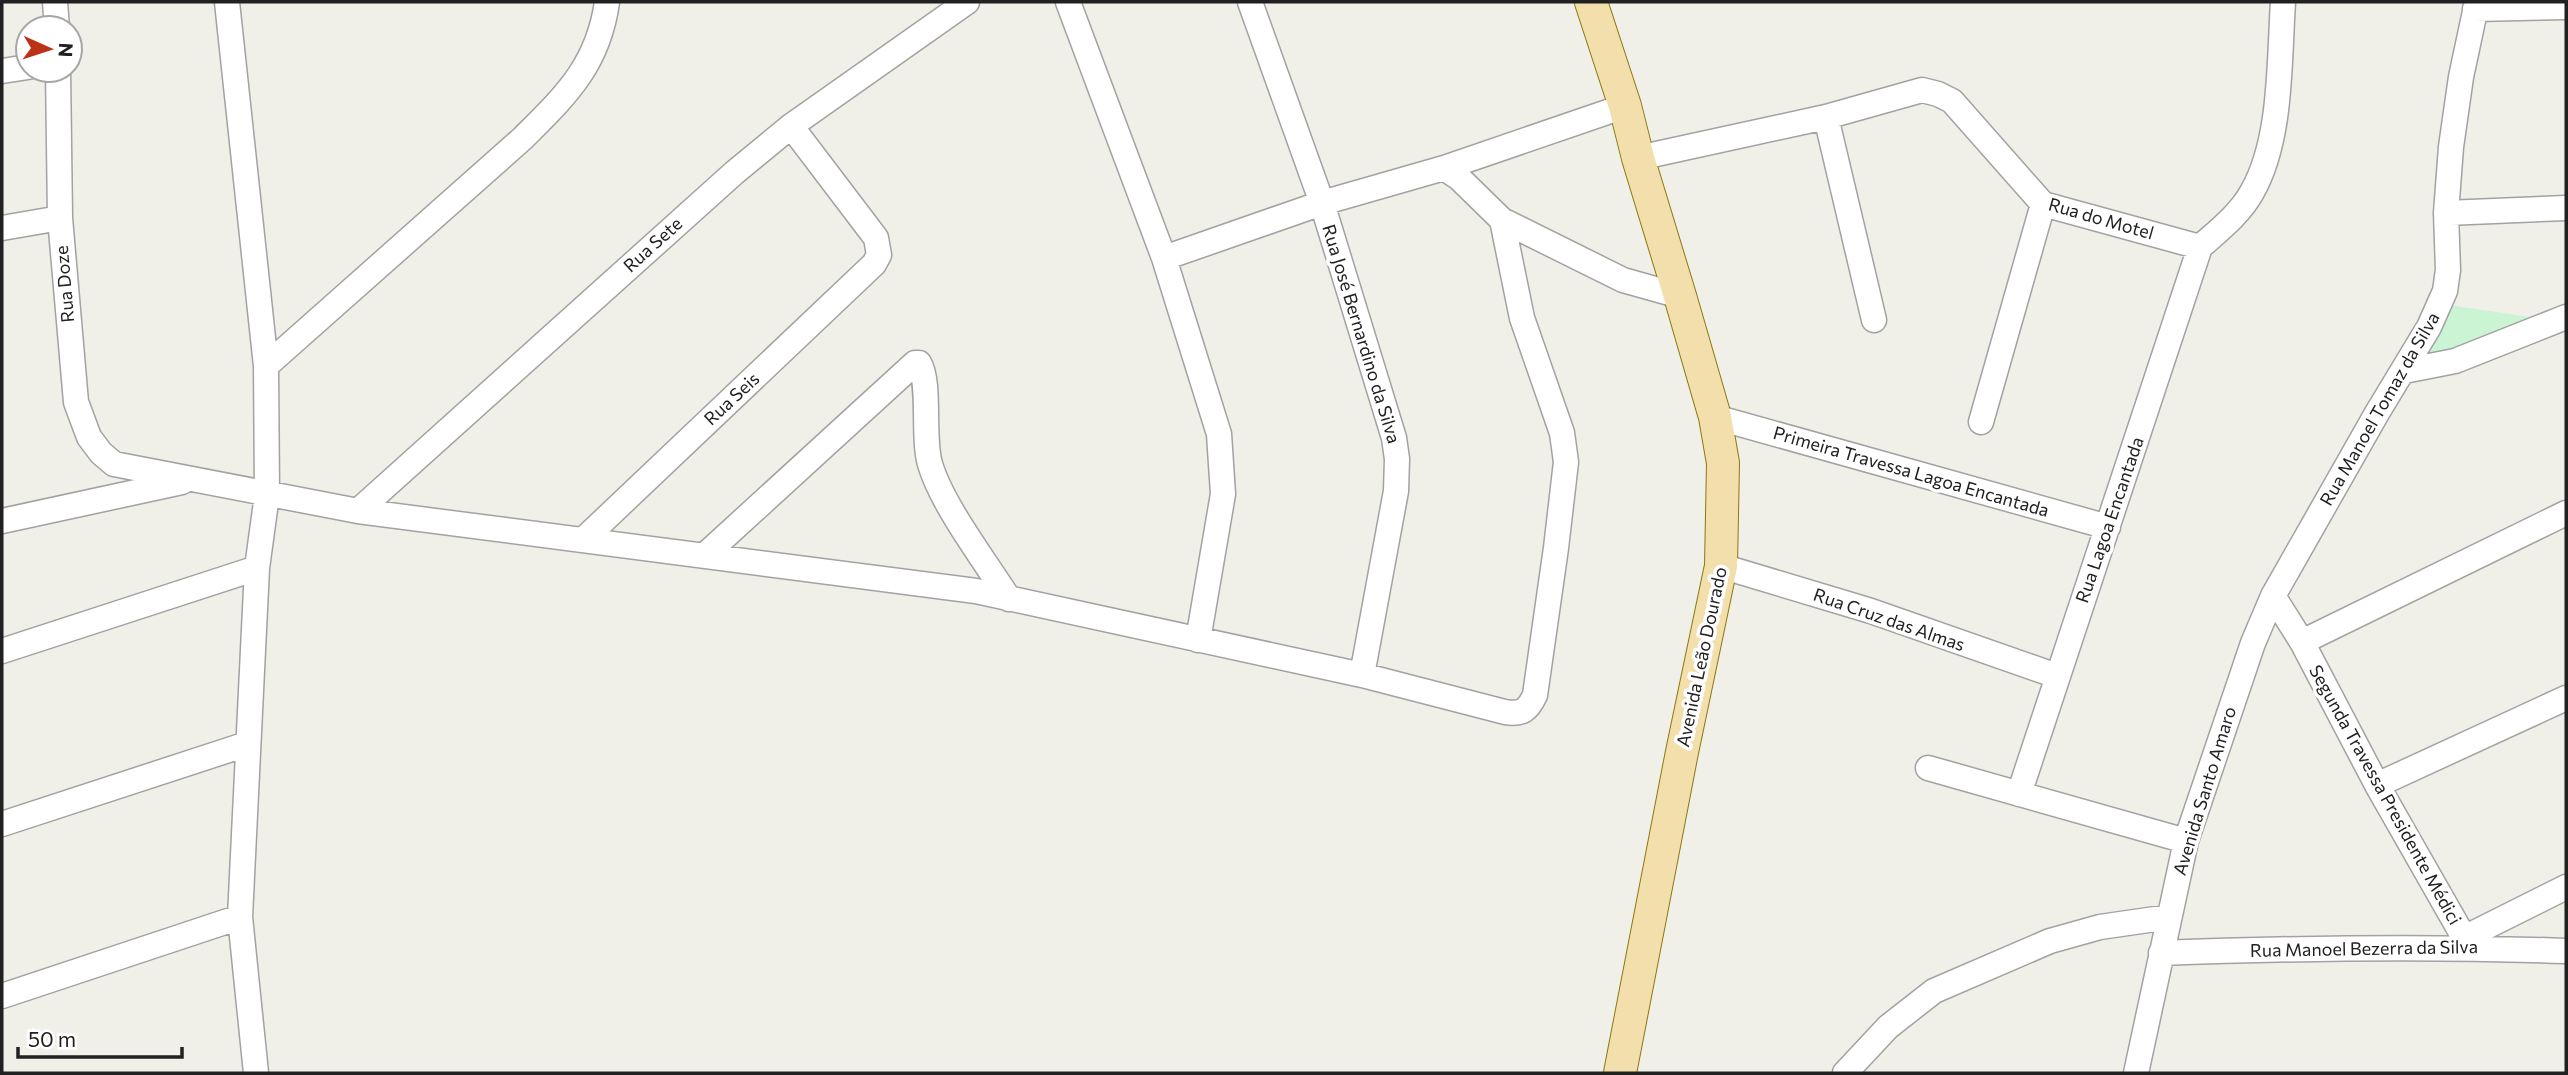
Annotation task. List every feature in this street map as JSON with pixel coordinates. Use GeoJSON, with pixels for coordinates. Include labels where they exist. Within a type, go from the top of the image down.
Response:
{"type":"FeatureCollection","features":[{"type":"Feature","properties":{"kind":"main road","name":"Avenida Leão Dourado"},"geometry":{"type":"LineString","coordinates":[[1591,2],[1625,106],[1715,416],[1723,463],[1721,566],[1620,1073]]}},
{"type":"Feature","properties":{"kind":"street"},"geometry":{"type":"LineString","coordinates":[[267,366],[522,139],[561,100],[590,62],[607,2]]}},
{"type":"Feature","properties":{"kind":"street","name":"Rua Sete"},"geometry":{"type":"LineString","coordinates":[[358,511],[734,173],[791,126],[967,2]]}},
{"type":"Feature","properties":{"kind":"street"},"geometry":{"type":"LineString","coordinates":[[1068,2],[1164,258],[1219,434],[1223,494],[1198,639]]}},
{"type":"Feature","properties":{"kind":"street","name":"Rua José Bernardino da Silva"},"geometry":{"type":"LineString","coordinates":[[1250,2],[1322,203],[1394,438],[1397,459],[1396,491],[1362,675]]}},
{"type":"Feature","properties":{"kind":"street"},"geometry":{"type":"LineString","coordinates":[[2200,247],[2228,222],[2251,195],[2265,167],[2274,118],[2283,2]]}},
{"type":"Feature","properties":{"kind":"street"},"geometry":{"type":"LineString","coordinates":[[225,4],[267,366],[267,495],[257,568],[240,916],[256,1073]]}},
{"type":"Feature","properties":{"kind":"street"},"geometry":{"type":"LineString","coordinates":[[2476,5],[2566,7]]}},
{"type":"Feature","properties":{"kind":"street","name":"Rua Manoel Tomaz da Silva"},"geometry":{"type":"LineString","coordinates":[[2273,596],[2429,327],[2445,291],[2448,270],[2446,213],[2451,147],[2461,77],[2476,5]]}},
{"type":"Feature","properties":{"kind":"street","name":"Rua Doze"},"geometry":{"type":"LineString","coordinates":[[58,84],[60,218],[76,402],[89,437],[114,464],[358,511],[976,592],[1362,675],[1514,714],[1524,712],[1530,707],[1535,695],[1566,462],[1557,414],[1522,318],[1502,220]]}},
{"type":"Feature","properties":{"kind":"street","name":"Rua do Motel"},"geometry":{"type":"LineString","coordinates":[[1826,117],[1922,90],[1938,94],[1952,101],[2043,204],[2200,247]]}},
{"type":"Feature","properties":{"kind":"street"},"geometry":{"type":"LineString","coordinates":[[1164,258],[1322,203],[1444,168],[1625,106]]}},
{"type":"Feature","properties":{"kind":"street"},"geometry":{"type":"LineString","coordinates":[[1638,158],[1826,117],[1874,320]]}},
{"type":"Feature","properties":{"kind":"street","name":"Rua Seis"},"geometry":{"type":"LineString","coordinates":[[583,540],[874,264],[879,255],[876,238],[791,126]]}},
{"type":"Feature","properties":{"kind":"street"},"geometry":{"type":"LineString","coordinates":[[1444,168],[1459,178],[1502,220],[1623,280],[1680,296]]}},
{"type":"Feature","properties":{"kind":"street"},"geometry":{"type":"LineString","coordinates":[[1981,422],[2043,204]]}},
{"type":"Feature","properties":{"kind":"street"},"geometry":{"type":"LineString","coordinates":[[2446,213],[2566,208]]}},
{"type":"Feature","properties":{"kind":"street"},"geometry":{"type":"LineString","coordinates":[[2,228],[60,218]]}},
{"type":"Feature","properties":{"kind":"street","name":"Rua Lagoa Encantada"},"geometry":{"type":"LineString","coordinates":[[2019,794],[2200,247]]}},
{"type":"Feature","properties":{"kind":"street"},"geometry":{"type":"LineString","coordinates":[[2404,371],[2455,361],[2566,317]]}},
{"type":"Feature","properties":{"kind":"street"},"geometry":{"type":"LineString","coordinates":[[705,555],[915,363],[919,363],[924,378],[925,442],[930,465],[951,509],[1009,599]]}},
{"type":"Feature","properties":{"kind":"street","name":"Primeira Travessa Lagoa Encantada"},"geometry":{"type":"LineString","coordinates":[[1715,416],[2108,527]]}},
{"type":"Feature","properties":{"kind":"street"},"geometry":{"type":"LineString","coordinates":[[2,522],[197,479]]}},
{"type":"Feature","properties":{"kind":"street"},"geometry":{"type":"LineString","coordinates":[[2302,642],[2566,513]]}},
{"type":"Feature","properties":{"kind":"street","name":"Rua Cruz das Almas"},"geometry":{"type":"LineString","coordinates":[[1721,566],[1871,611],[2057,676]]}},
{"type":"Feature","properties":{"kind":"street"},"geometry":{"type":"LineString","coordinates":[[2,651],[257,568]]}},
{"type":"Feature","properties":{"kind":"street","name":"Segunda Travessa Presidente Médici"},"geometry":{"type":"LineString","coordinates":[[2273,596],[2302,642],[2377,785],[2467,943]]}},
{"type":"Feature","properties":{"kind":"street","name":"Avenida Santo Amaro"},"geometry":{"type":"LineString","coordinates":[[2136,1073],[2186,841],[2253,643],[2273,596]]}},
{"type":"Feature","properties":{"kind":"street"},"geometry":{"type":"LineString","coordinates":[[2377,785],[2566,698]]}},
{"type":"Feature","properties":{"kind":"street"},"geometry":{"type":"LineString","coordinates":[[2,824],[247,744]]}},
{"type":"Feature","properties":{"kind":"street"},"geometry":{"type":"LineString","coordinates":[[1928,768],[2186,841]]}},
{"type":"Feature","properties":{"kind":"street"},"geometry":{"type":"LineString","coordinates":[[2467,943],[2566,887]]}},
{"type":"Feature","properties":{"kind":"street"},"geometry":{"type":"LineString","coordinates":[[2,996],[240,916]]}},
{"type":"Feature","properties":{"kind":"street"},"geometry":{"type":"LineString","coordinates":[[1839,1073],[1845,1073],[1888,1027],[1934,991],[2050,942],[2100,927],[2169,917]]}},
{"type":"Feature","properties":{"kind":"street","name":"Rua Manoel Bezerra da Silva"},"geometry":{"type":"LineString","coordinates":[[2161,953],[2467,943],[2566,951]]}},
{"type":"Feature","properties":{"kind":"green space"},"geometry":{"type":"Polygon","coordinates":[[[2442,304],[2537,318],[2419,368],[2442,304]]]}}]}
